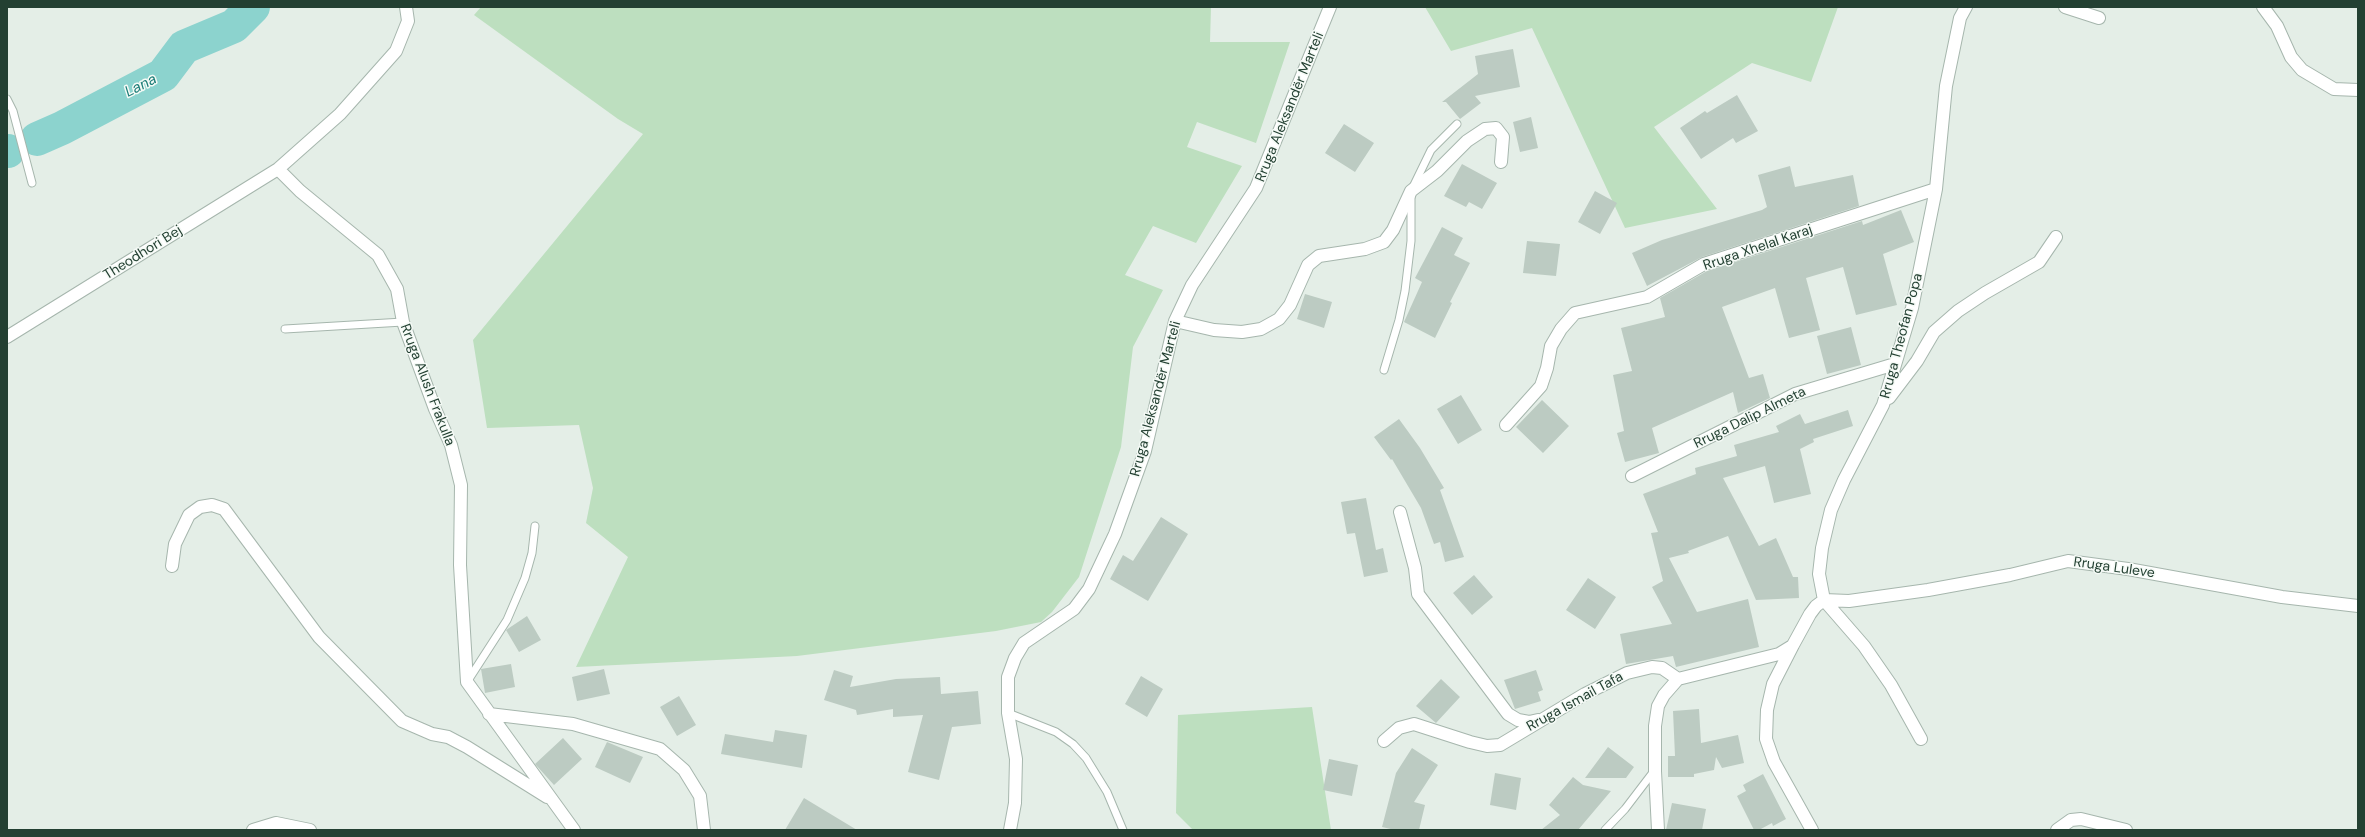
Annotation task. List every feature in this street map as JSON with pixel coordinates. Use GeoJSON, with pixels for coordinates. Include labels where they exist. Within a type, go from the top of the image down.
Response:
{"type":"FeatureCollection","features":[{"type":"Feature","properties":{"kind":"street"},"geometry":{"type":"LineString","coordinates":[[278,169],[340,114],[386,64],[396,51],[408,21],[406,7]]}},
{"type":"Feature","properties":{"kind":"street","name":"Rruga Aleksandër Marteli"},"geometry":{"type":"LineString","coordinates":[[1010,830],[1015,803],[1016,759],[1008,713],[1008,676],[1024,643],[1074,609],[1089,589],[1115,534],[1145,451],[1175,321],[1192,285],[1256,188],[1330,7]]}},
{"type":"Feature","properties":{"kind":"street","name":"Rruga Theofan Popa"},"geometry":{"type":"LineString","coordinates":[[1824,600],[1819,574],[1822,548],[1831,510],[1844,480],[1884,405],[1912,308],[1936,189],[1946,86],[1960,18],[1966,7]]}},
{"type":"Feature","properties":{"kind":"street"},"geometry":{"type":"LineString","coordinates":[[2065,7],[2099,18]]}},
{"type":"Feature","properties":{"kind":"street"},"geometry":{"type":"LineString","coordinates":[[2263,7],[2277,26],[2291,57],[2302,70],[2334,89],[2358,90]]}},
{"type":"Feature","properties":{"kind":"street"},"geometry":{"type":"LineString","coordinates":[[1175,321],[1214,330],[1242,332],[1261,329],[1279,319],[1290,305],[1308,265],[1319,256],[1365,249],[1384,242],[1393,230],[1411,191],[1437,170],[1467,141],[1485,129],[1496,128],[1504,137],[1501,162]]}},
{"type":"Feature","properties":{"kind":"street","name":"Rruga Alush Frakulla"},"geometry":{"type":"LineString","coordinates":[[278,169],[300,191],[378,255],[397,289],[403,322],[435,409],[451,445],[461,485],[460,565],[467,682]]}},
{"type":"Feature","properties":{"kind":"street","name":"Theodhori Bej"},"geometry":{"type":"LineString","coordinates":[[7,337],[278,169]]}},
{"type":"Feature","properties":{"kind":"street","name":"Rruga Xhelal Karaj"},"geometry":{"type":"LineString","coordinates":[[1506,425],[1541,386],[1547,368],[1551,346],[1561,329],[1576,313],[1647,297],[1704,264],[1936,189]]}},
{"type":"Feature","properties":{"kind":"street"},"geometry":{"type":"LineString","coordinates":[[1884,405],[1917,361],[1934,332],[1958,311],[1985,293],[2014,278],[2039,262],[2056,237]]}},
{"type":"Feature","properties":{"kind":"street","name":"Rruga Dalip Almeta"},"geometry":{"type":"LineString","coordinates":[[1632,476],[1795,394],[1895,364]]}},
{"type":"Feature","properties":{"kind":"street"},"geometry":{"type":"LineString","coordinates":[[172,566],[175,544],[189,515],[200,506],[212,505],[224,509],[319,637],[402,721],[432,734],[448,737],[467,747],[554,801]]}},
{"type":"Feature","properties":{"kind":"street"},"geometry":{"type":"LineString","coordinates":[[1400,512],[1415,568],[1418,594],[1508,714],[1518,720],[1528,722],[1543,718]]}},
{"type":"Feature","properties":{"kind":"street","name":"Rruga Luleve"},"geometry":{"type":"LineString","coordinates":[[1824,600],[1849,601],[1928,590],[2010,575],[2068,561],[2128,569],[2282,597],[2358,606]]}},
{"type":"Feature","properties":{"kind":"street"},"geometry":{"type":"LineString","coordinates":[[1812,830],[1774,762],[1766,739],[1767,710],[1773,684],[1793,645],[1813,610],[1824,600],[1864,646],[1891,685],[1921,739]]}},
{"type":"Feature","properties":{"kind":"street"},"geometry":{"type":"LineString","coordinates":[[1658,830],[1655,771],[1655,726],[1658,706],[1668,688],[1678,679],[1779,654],[1793,645]]}},
{"type":"Feature","properties":{"kind":"street","name":"Rruga Ismail Tafa"},"geometry":{"type":"LineString","coordinates":[[1384,741],[1399,728],[1414,724],[1470,742],[1495,746],[1617,677],[1640,668],[1662,668],[1678,679]]}},
{"type":"Feature","properties":{"kind":"street"},"geometry":{"type":"LineString","coordinates":[[467,682],[574,830]]}},
{"type":"Feature","properties":{"kind":"street"},"geometry":{"type":"LineString","coordinates":[[489,714],[573,724],[660,749],[684,770],[700,796],[704,830]]}},
{"type":"Feature","properties":{"kind":"street"},"geometry":{"type":"LineString","coordinates":[[2057,830],[2071,820],[2081,819],[2126,830]]}},
{"type":"Feature","properties":{"kind":"street"},"geometry":{"type":"LineString","coordinates":[[252,830],[276,823],[310,830]]}},
{"type":"Feature","properties":{"kind":"lane"},"geometry":{"type":"LineString","coordinates":[[7,99],[13,111],[32,183]]}},
{"type":"Feature","properties":{"kind":"lane"},"geometry":{"type":"LineString","coordinates":[[1384,370],[1399,320],[1404,291],[1411,241],[1411,191],[1431,150],[1457,124]]}},
{"type":"Feature","properties":{"kind":"lane"},"geometry":{"type":"LineString","coordinates":[[285,329],[403,322]]}},
{"type":"Feature","properties":{"kind":"lane"},"geometry":{"type":"LineString","coordinates":[[467,682],[507,620],[525,578],[532,553],[535,526]]}},
{"type":"Feature","properties":{"kind":"lane"},"geometry":{"type":"LineString","coordinates":[[1008,713],[1056,732],[1073,744],[1086,758],[1107,792],[1123,830]]}},
{"type":"Feature","properties":{"kind":"lane"},"geometry":{"type":"LineString","coordinates":[[1605,830],[1625,809],[1655,771]]}},
{"type":"Feature","properties":{"kind":"green space"},"geometry":{"type":"Polygon","coordinates":[[[481,7],[1211,7],[1210,42],[1290,42],[1256,143],[1197,122],[1187,147],[1242,166],[1196,243],[1153,226],[1125,275],[1163,290],[1133,347],[1121,447],[1079,577],[1052,612],[1041,622],[996,631],[797,656],[576,667],[628,557],[586,523],[593,488],[579,425],[487,428],[473,340],[643,134],[618,119],[474,15],[481,7]]]}},
{"type":"Feature","properties":{"kind":"green space"},"geometry":{"type":"Polygon","coordinates":[[[1425,7],[1838,7],[1811,82],[1752,63],[1654,127],[1717,209],[1625,228],[1532,28],[1451,51],[1425,7]]]}},
{"type":"Feature","properties":{"kind":"green space"},"geometry":{"type":"Polygon","coordinates":[[[1312,707],[1331,830],[1193,830],[1176,813],[1178,715],[1312,707]]]}},
{"type":"Feature","properties":{"kind":"building"},"geometry":{"type":"Polygon","coordinates":[[[1513,49],[1520,87],[1475,96],[1481,103],[1460,119],[1446,102],[1442,102],[1478,74],[1475,56],[1513,49]]]}},
{"type":"Feature","properties":{"kind":"building"},"geometry":{"type":"Polygon","coordinates":[[[1737,95],[1758,131],[1736,143],[1733,138],[1701,159],[1680,128],[1705,111],[1707,113],[1737,95]]]}},
{"type":"Feature","properties":{"kind":"building"},"geometry":{"type":"Polygon","coordinates":[[[1531,117],[1538,148],[1520,152],[1513,122],[1531,117]]]}},
{"type":"Feature","properties":{"kind":"building"},"geometry":{"type":"Polygon","coordinates":[[[1344,124],[1374,143],[1355,172],[1325,153],[1344,124]]]}},
{"type":"Feature","properties":{"kind":"building"},"geometry":{"type":"Polygon","coordinates":[[[1462,164],[1497,183],[1482,209],[1469,202],[1466,207],[1444,196],[1462,164]]]}},
{"type":"Feature","properties":{"kind":"building"},"geometry":{"type":"Polygon","coordinates":[[[1790,166],[1795,187],[1853,175],[1859,206],[1702,257],[1647,286],[1632,253],[1662,240],[1762,210],[1767,207],[1758,175],[1790,166]]]}},
{"type":"Feature","properties":{"kind":"building"},"geometry":{"type":"Polygon","coordinates":[[[1595,191],[1617,203],[1600,234],[1578,222],[1595,191]]]}},
{"type":"Feature","properties":{"kind":"building"},"geometry":{"type":"Polygon","coordinates":[[[1901,210],[1914,242],[1883,254],[1897,305],[1856,315],[1843,267],[1806,278],[1820,330],[1789,338],[1775,288],[1722,307],[1749,378],[1763,374],[1770,398],[1738,413],[1733,392],[1652,428],[1659,453],[1625,462],[1617,433],[1624,431],[1613,375],[1632,371],[1621,328],[1665,317],[1660,298],[1707,271],[1862,221],[1863,225],[1901,210]]]}},
{"type":"Feature","properties":{"kind":"building"},"geometry":{"type":"Polygon","coordinates":[[[1442,227],[1463,238],[1454,255],[1470,263],[1450,302],[1452,303],[1435,338],[1404,322],[1422,282],[1415,278],[1442,227]]]}},
{"type":"Feature","properties":{"kind":"building"},"geometry":{"type":"Polygon","coordinates":[[[1527,241],[1560,244],[1556,276],[1523,273],[1527,241]]]}},
{"type":"Feature","properties":{"kind":"building"},"geometry":{"type":"Polygon","coordinates":[[[1305,294],[1332,302],[1324,328],[1297,319],[1305,294]]]}},
{"type":"Feature","properties":{"kind":"building"},"geometry":{"type":"Polygon","coordinates":[[[1851,327],[1861,365],[1827,374],[1817,336],[1851,327]]]}},
{"type":"Feature","properties":{"kind":"building"},"geometry":{"type":"Polygon","coordinates":[[[1461,395],[1482,430],[1458,444],[1437,409],[1461,395]]]}},
{"type":"Feature","properties":{"kind":"building"},"geometry":{"type":"Polygon","coordinates":[[[1542,400],[1569,426],[1543,453],[1516,427],[1542,400]]]}},
{"type":"Feature","properties":{"kind":"building"},"geometry":{"type":"Polygon","coordinates":[[[1848,410],[1853,426],[1813,439],[1814,442],[1800,449],[1811,494],[1774,503],[1765,466],[1723,478],[1759,546],[1776,538],[1793,577],[1798,577],[1799,598],[1756,600],[1728,536],[1688,551],[1689,553],[1669,558],[1697,612],[1748,599],[1759,647],[1676,667],[1673,656],[1626,664],[1620,634],[1672,624],[1652,587],[1663,581],[1651,533],[1658,532],[1643,494],[1696,474],[1695,468],[1737,456],[1734,445],[1779,432],[1776,426],[1800,414],[1805,424],[1848,410]]]}},
{"type":"Feature","properties":{"kind":"building"},"geometry":{"type":"Polygon","coordinates":[[[1399,419],[1420,448],[1444,488],[1440,490],[1464,557],[1445,562],[1440,542],[1434,544],[1421,508],[1392,459],[1391,460],[1374,437],[1399,419]]]}},
{"type":"Feature","properties":{"kind":"building"},"geometry":{"type":"Polygon","coordinates":[[[1366,498],[1376,550],[1383,548],[1388,572],[1364,577],[1355,533],[1347,534],[1341,502],[1366,498]]]}},
{"type":"Feature","properties":{"kind":"building"},"geometry":{"type":"Polygon","coordinates":[[[1161,517],[1188,534],[1148,601],[1110,579],[1123,555],[1133,561],[1161,517]]]}},
{"type":"Feature","properties":{"kind":"building"},"geometry":{"type":"Polygon","coordinates":[[[1474,575],[1493,597],[1472,615],[1453,593],[1474,575]]]}},
{"type":"Feature","properties":{"kind":"building"},"geometry":{"type":"Polygon","coordinates":[[[1588,578],[1616,597],[1595,629],[1566,610],[1588,578]]]}},
{"type":"Feature","properties":{"kind":"building"},"geometry":{"type":"Polygon","coordinates":[[[527,616],[541,640],[519,652],[506,630],[527,616]]]}},
{"type":"Feature","properties":{"kind":"building"},"geometry":{"type":"Polygon","coordinates":[[[511,664],[515,687],[485,693],[481,669],[511,664]]]}},
{"type":"Feature","properties":{"kind":"building"},"geometry":{"type":"Polygon","coordinates":[[[604,669],[610,694],[577,701],[572,677],[604,669]]]}},
{"type":"Feature","properties":{"kind":"building"},"geometry":{"type":"Polygon","coordinates":[[[834,670],[853,676],[850,687],[896,679],[940,677],[941,694],[978,691],[981,724],[952,727],[939,780],[908,772],[923,715],[893,717],[893,709],[857,715],[856,710],[824,700],[834,670]]]}},
{"type":"Feature","properties":{"kind":"building"},"geometry":{"type":"Polygon","coordinates":[[[1536,670],[1543,690],[1538,692],[1541,701],[1515,709],[1504,680],[1536,670]]]}},
{"type":"Feature","properties":{"kind":"building"},"geometry":{"type":"Polygon","coordinates":[[[1141,676],[1163,689],[1147,717],[1125,704],[1141,676]]]}},
{"type":"Feature","properties":{"kind":"building"},"geometry":{"type":"Polygon","coordinates":[[[1441,679],[1460,697],[1436,723],[1416,706],[1441,679]]]}},
{"type":"Feature","properties":{"kind":"building"},"geometry":{"type":"Polygon","coordinates":[[[679,696],[696,725],[677,736],[660,707],[679,696]]]}},
{"type":"Feature","properties":{"kind":"building"},"geometry":{"type":"Polygon","coordinates":[[[1699,709],[1701,743],[1738,735],[1744,763],[1722,768],[1716,757],[1714,770],[1694,774],[1694,777],[1668,777],[1668,756],[1675,756],[1673,711],[1699,709]]]}},
{"type":"Feature","properties":{"kind":"building"},"geometry":{"type":"Polygon","coordinates":[[[775,730],[807,735],[802,768],[721,754],[725,734],[773,742],[775,730]]]}},
{"type":"Feature","properties":{"kind":"building"},"geometry":{"type":"Polygon","coordinates":[[[563,738],[582,759],[554,785],[535,764],[563,738]]]}},
{"type":"Feature","properties":{"kind":"building"},"geometry":{"type":"Polygon","coordinates":[[[607,742],[643,757],[630,783],[595,767],[607,742]]]}},
{"type":"Feature","properties":{"kind":"building"},"geometry":{"type":"Polygon","coordinates":[[[1608,747],[1634,767],[1626,778],[1585,778],[1608,747]]]}},
{"type":"Feature","properties":{"kind":"building"},"geometry":{"type":"Polygon","coordinates":[[[1412,748],[1438,765],[1414,802],[1425,805],[1419,830],[1395,830],[1382,827],[1396,773],[1412,748]]]}},
{"type":"Feature","properties":{"kind":"building"},"geometry":{"type":"Polygon","coordinates":[[[1329,759],[1358,765],[1352,796],[1323,790],[1329,759]]]}},
{"type":"Feature","properties":{"kind":"building"},"geometry":{"type":"Polygon","coordinates":[[[1495,773],[1521,778],[1516,810],[1490,805],[1495,773]]]}},
{"type":"Feature","properties":{"kind":"building"},"geometry":{"type":"Polygon","coordinates":[[[1763,774],[1786,819],[1773,826],[1772,823],[1759,830],[1754,830],[1737,796],[1746,791],[1743,785],[1763,774]]]}},
{"type":"Feature","properties":{"kind":"building"},"geometry":{"type":"Polygon","coordinates":[[[1573,777],[1583,785],[1611,791],[1578,830],[1541,830],[1560,815],[1549,805],[1573,777]]]}},
{"type":"Feature","properties":{"kind":"building"},"geometry":{"type":"Polygon","coordinates":[[[804,798],[857,830],[785,830],[804,798]]]}},
{"type":"Feature","properties":{"kind":"building"},"geometry":{"type":"Polygon","coordinates":[[[1672,803],[1706,809],[1702,830],[1666,830],[1672,803]]]}},
{"type":"Feature","properties":{"kind":"waterway","name":"Lana"},"geometry":{"type":"LineString","coordinates":[[37,139],[62,128],[163,75],[184,47],[234,26],[253,7]]}}]}
